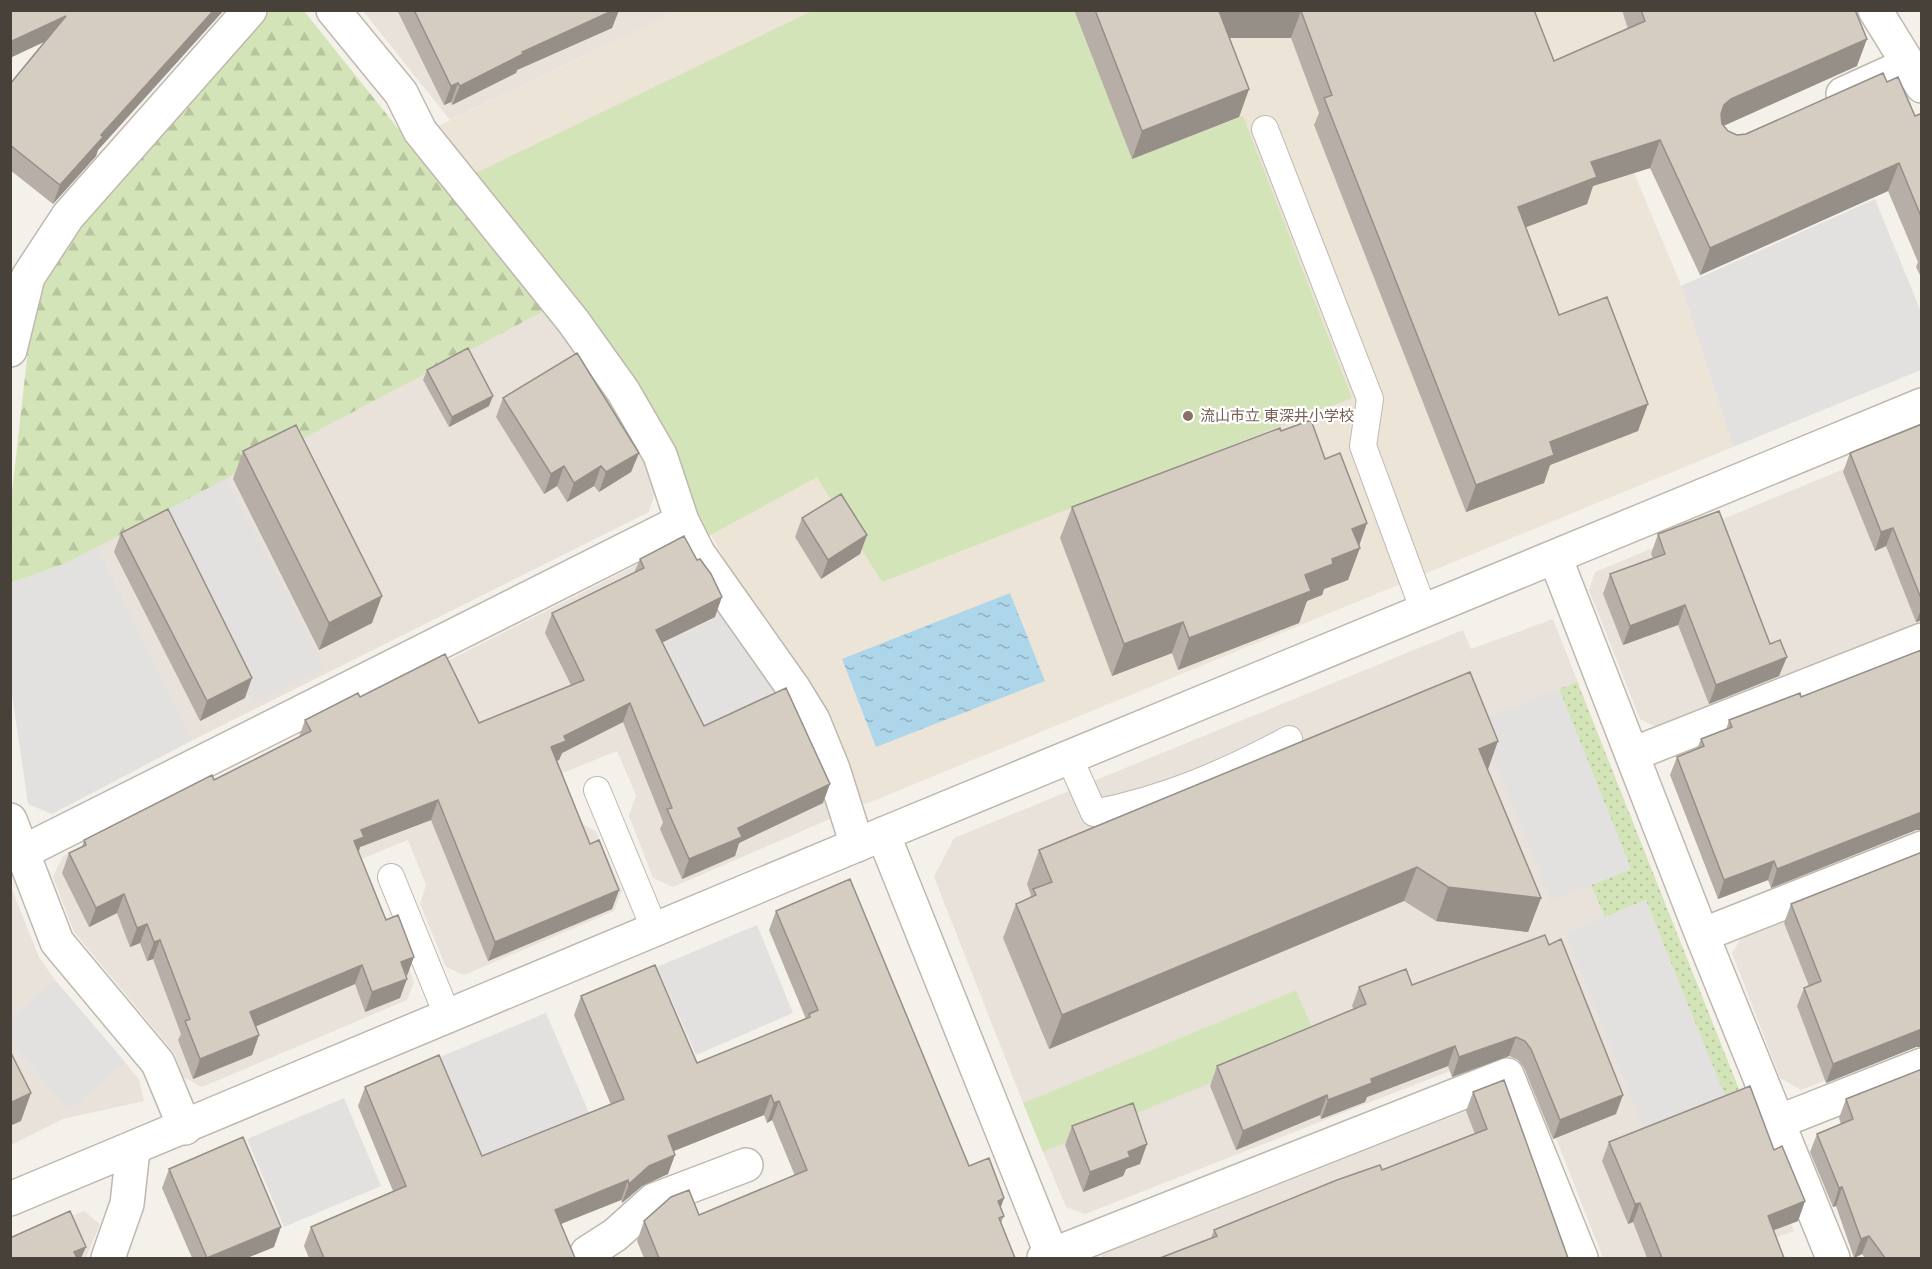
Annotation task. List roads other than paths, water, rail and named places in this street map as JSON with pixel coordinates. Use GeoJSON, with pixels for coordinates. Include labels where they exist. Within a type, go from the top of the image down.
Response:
{"type":"FeatureCollection","features":[{"type":"Feature","properties":{"kind":"street"},"geometry":{"type":"LineString","coordinates":[[10,350],[28,277],[68,216],[250,10]]}},
{"type":"Feature","properties":{"kind":"street"},"geometry":{"type":"LineString","coordinates":[[333,10],[401,93],[420,131],[573,321],[623,391],[660,455],[682,521],[698,553],[794,689],[813,720],[833,769],[870,839],[1049,1257],[1507,1075],[1581,1258]]}},
{"type":"Feature","properties":{"kind":"street"},"geometry":{"type":"LineString","coordinates":[[1814,106],[1915,75],[1875,10]]}},
{"type":"Feature","properties":{"kind":"street"},"geometry":{"type":"LineString","coordinates":[[10,1200],[870,839],[1922,405]]}},
{"type":"Feature","properties":{"kind":"street"},"geometry":{"type":"LineString","coordinates":[[21,853],[682,521]]}},
{"type":"Feature","properties":{"kind":"street"},"geometry":{"type":"LineString","coordinates":[[1555,557],[1702,935],[1833,1258]]}},
{"type":"Feature","properties":{"kind":"street"},"geometry":{"type":"LineString","coordinates":[[1633,754],[1922,640]]}},
{"type":"Feature","properties":{"kind":"street"},"geometry":{"type":"LineString","coordinates":[[10,820],[57,942],[158,1063],[185,1128]]}},
{"type":"Feature","properties":{"kind":"street"},"geometry":{"type":"LineString","coordinates":[[1702,935],[1922,848]]}},
{"type":"Feature","properties":{"kind":"street"},"geometry":{"type":"LineString","coordinates":[[1778,1122],[1922,1065]]}},
{"type":"Feature","properties":{"kind":"street"},"geometry":{"type":"LineString","coordinates":[[108,1258],[127,1204],[133,1150]]}},
{"type":"Feature","properties":{"kind":"street"},"geometry":{"type":"LineString","coordinates":[[583,1257],[615,1234],[654,1200],[746,1165]]}},
{"type":"Feature","properties":{"kind":"lane"},"geometry":{"type":"LineString","coordinates":[[1265,129],[1370,399],[1363,446],[1425,611]]}},
{"type":"Feature","properties":{"kind":"lane"},"geometry":{"type":"LineString","coordinates":[[1069,757],[1094,813],[1139,804],[1228,771],[1289,739]]}},
{"type":"Feature","properties":{"kind":"lane"},"geometry":{"type":"LineString","coordinates":[[597,790],[656,930]]}},
{"type":"Feature","properties":{"kind":"lane"},"geometry":{"type":"LineString","coordinates":[[391,878],[448,1017]]}},
{"type":"Feature","properties":{"kind":"water"},"geometry":{"type":"Polygon","coordinates":[[[1010,593],[1045,681],[876,747],[842,659],[1010,593]]]}},
{"type":"Feature","properties":{"kind":"place","name":"流山市立 東深井小学校"},"geometry":{"type":"Point","coordinates":[1188,416]}}]}
